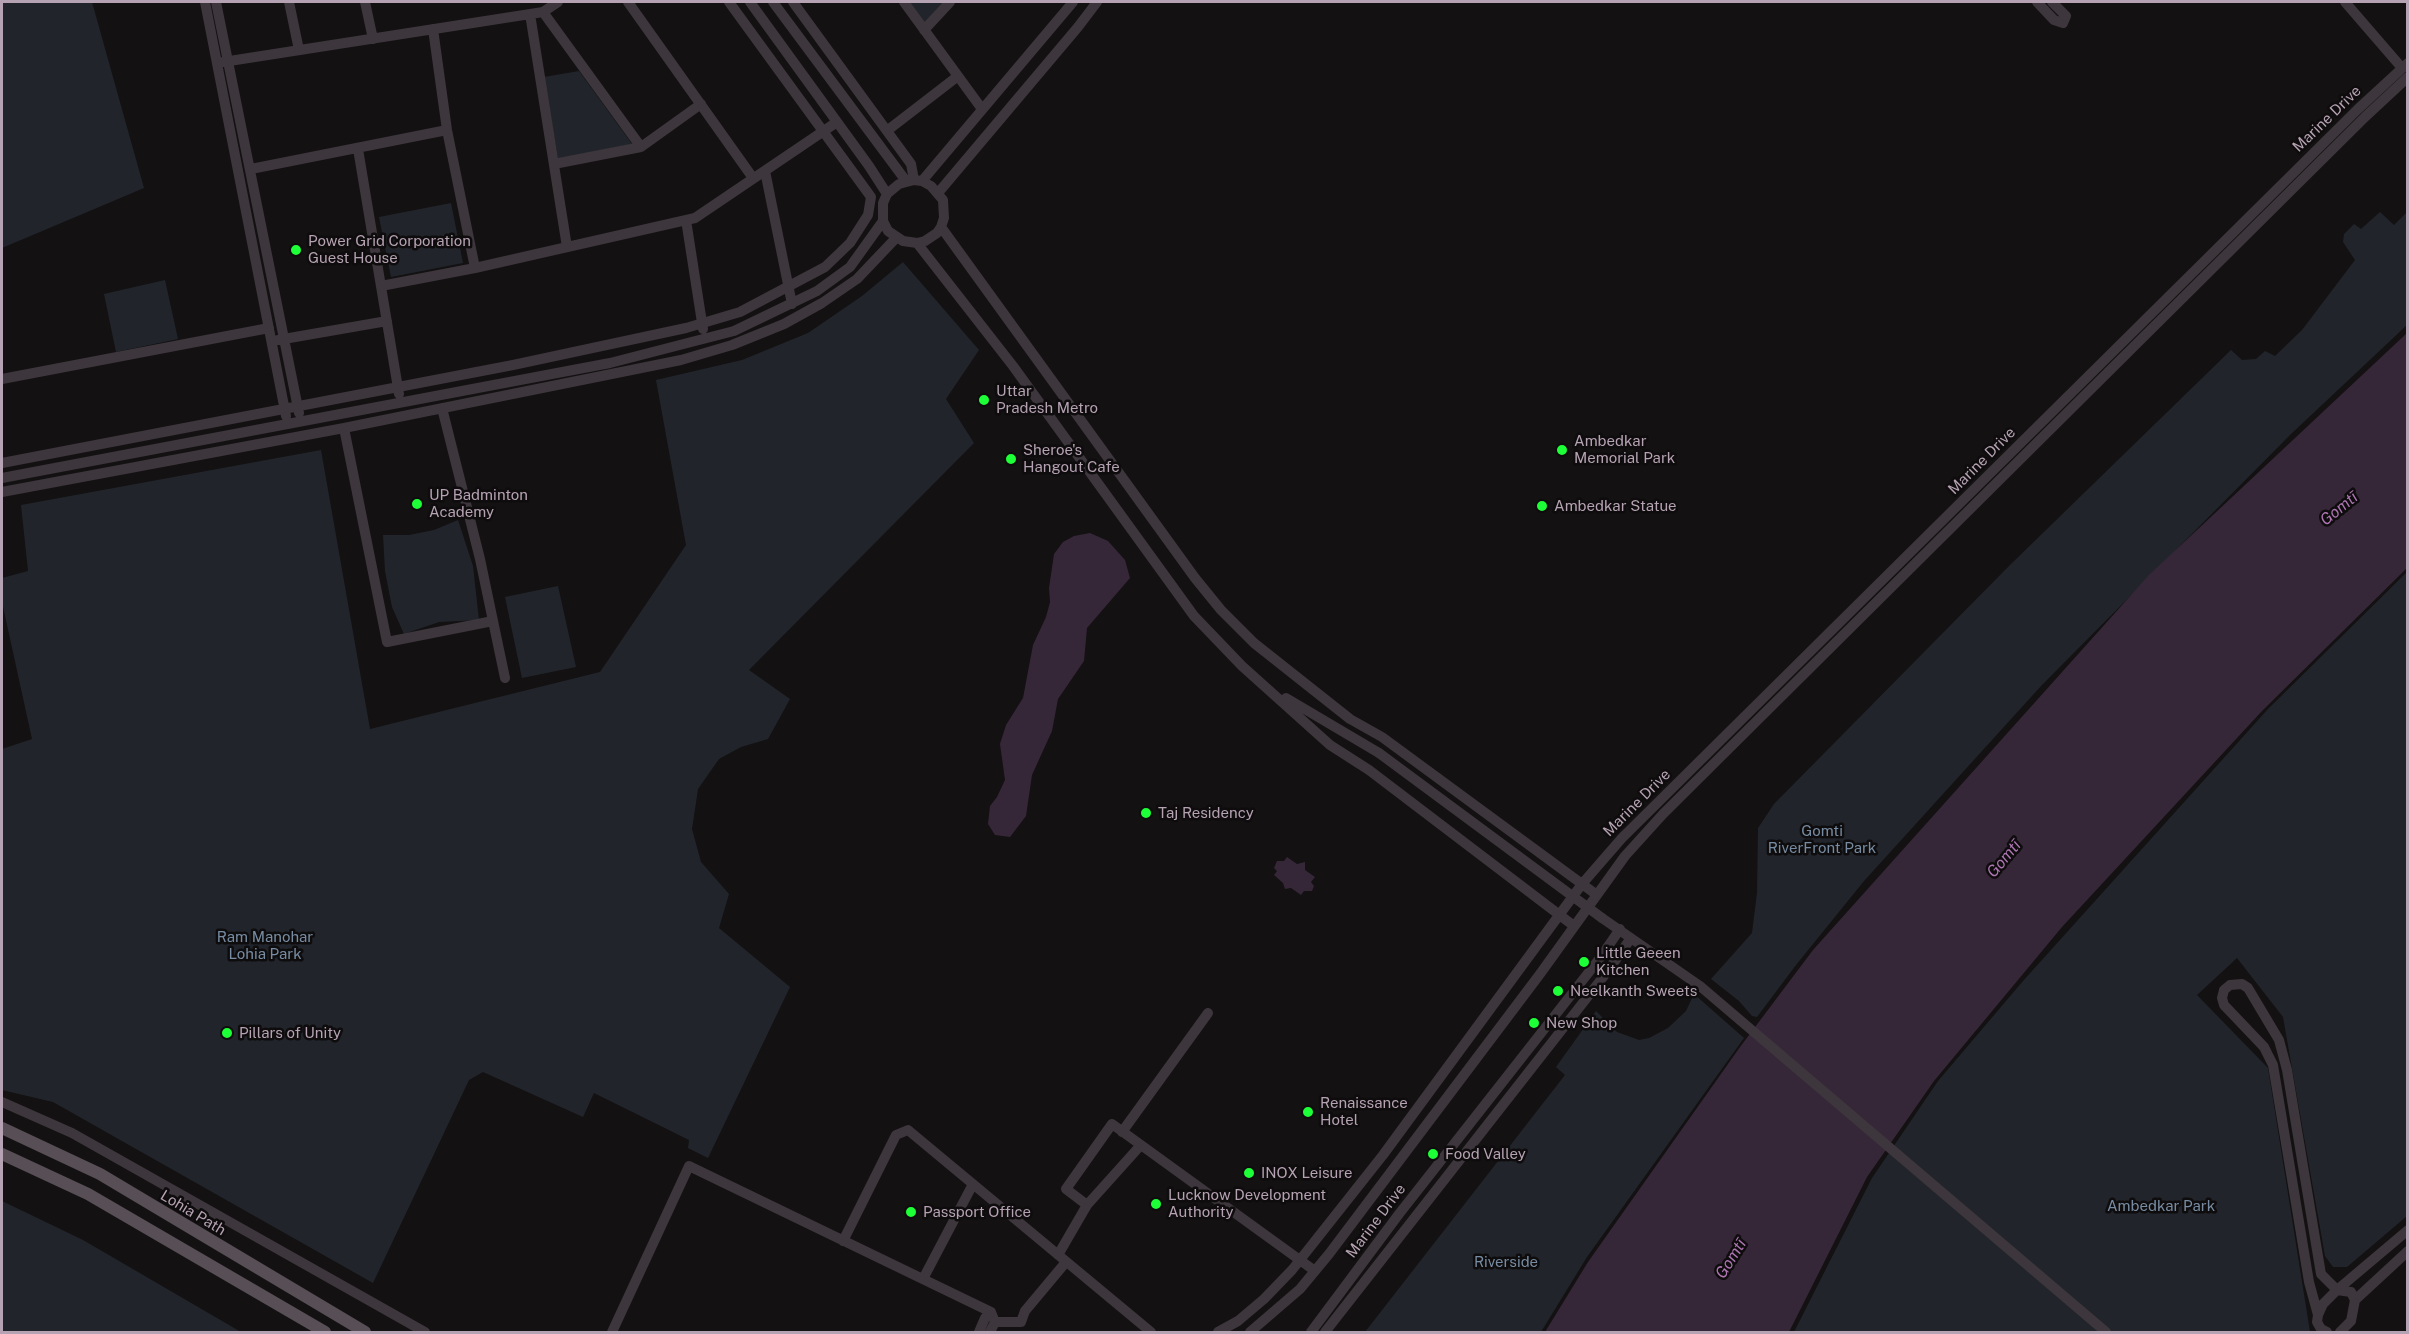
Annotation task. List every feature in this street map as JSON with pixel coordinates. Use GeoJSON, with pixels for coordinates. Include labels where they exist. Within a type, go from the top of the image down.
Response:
{"type":"FeatureCollection","features":[{"type":"Feature","properties":{"kind":"main road","name":"Lohia Path"},"geometry":{"type":"LineString","coordinates":[[2,1128],[100,1174],[365,1332]]}},
{"type":"Feature","properties":{"kind":"main road"},"geometry":{"type":"LineString","coordinates":[[2,1154],[88,1194],[325,1332]]}},
{"type":"Feature","properties":{"kind":"street"},"geometry":{"type":"LineString","coordinates":[[205,2],[288,425],[297,436]]}},
{"type":"Feature","properties":{"kind":"street"},"geometry":{"type":"LineString","coordinates":[[216,2],[300,422],[297,436]]}},
{"type":"Feature","properties":{"kind":"street"},"geometry":{"type":"LineString","coordinates":[[289,2],[299,50]]}},
{"type":"Feature","properties":{"kind":"street"},"geometry":{"type":"LineString","coordinates":[[365,2],[373,39]]}},
{"type":"Feature","properties":{"kind":"street"},"geometry":{"type":"LineString","coordinates":[[217,63],[543,12],[558,2]]}},
{"type":"Feature","properties":{"kind":"street"},"geometry":{"type":"LineString","coordinates":[[628,2],[753,178]]}},
{"type":"Feature","properties":{"kind":"street"},"geometry":{"type":"LineString","coordinates":[[2,463],[513,365],[702,323],[741,312],[825,267],[850,243],[868,215],[871,197],[729,2]]}},
{"type":"Feature","properties":{"kind":"street"},"geometry":{"type":"LineString","coordinates":[[750,2],[887,194]]}},
{"type":"Feature","properties":{"kind":"street"},"geometry":{"type":"LineString","coordinates":[[773,2],[914,181],[938,193],[945,209],[941,227],[931,238],[918,243],[896,238],[888,231],[883,221],[883,203],[887,194],[899,184],[914,181],[982,109],[1073,2]]}},
{"type":"Feature","properties":{"kind":"street"},"geometry":{"type":"LineString","coordinates":[[793,2],[911,164],[914,181]]}},
{"type":"Feature","properties":{"kind":"street"},"geometry":{"type":"LineString","coordinates":[[904,2],[982,109]]}},
{"type":"Feature","properties":{"kind":"street"},"geometry":{"type":"LineString","coordinates":[[924,30],[950,2]]}},
{"type":"Feature","properties":{"kind":"street"},"geometry":{"type":"LineString","coordinates":[[938,193],[1097,2]]}},
{"type":"Feature","properties":{"kind":"street"},"geometry":{"type":"LineString","coordinates":[[2037,2],[2054,20],[2063,23],[2066,16],[2052,2]]}},
{"type":"Feature","properties":{"kind":"street"},"geometry":{"type":"LineString","coordinates":[[2345,2],[2406,69]]}},
{"type":"Feature","properties":{"kind":"street"},"geometry":{"type":"LineString","coordinates":[[543,12],[641,147]]}},
{"type":"Feature","properties":{"kind":"street"},"geometry":{"type":"LineString","coordinates":[[531,14],[567,247]]}},
{"type":"Feature","properties":{"kind":"street"},"geometry":{"type":"LineString","coordinates":[[433,29],[447,130],[475,268]]}},
{"type":"Feature","properties":{"kind":"street","name":"Marine Drive"},"geometry":{"type":"LineString","coordinates":[[1218,1332],[1238,1321],[1264,1299],[1299,1260],[1383,1155],[1559,914],[1622,838],[2358,109],[2406,69]]}},
{"type":"Feature","properties":{"kind":"street","name":"Marine Drive"},"geometry":{"type":"LineString","coordinates":[[1250,1332],[1300,1289],[1315,1271],[1375,1194],[1625,856],[1663,814],[2365,117],[2406,69]]}},
{"type":"Feature","properties":{"kind":"street"},"geometry":{"type":"LineString","coordinates":[[888,130],[958,76]]}},
{"type":"Feature","properties":{"kind":"street"},"geometry":{"type":"LineString","coordinates":[[554,164],[641,147],[701,104]]}},
{"type":"Feature","properties":{"kind":"street"},"geometry":{"type":"LineString","coordinates":[[381,286],[475,268],[695,218],[837,122]]}},
{"type":"Feature","properties":{"kind":"street"},"geometry":{"type":"LineString","coordinates":[[251,169],[447,130]]}},
{"type":"Feature","properties":{"kind":"street"},"geometry":{"type":"LineString","coordinates":[[358,149],[401,403]]}},
{"type":"Feature","properties":{"kind":"street"},"geometry":{"type":"LineString","coordinates":[[765,171],[792,304]]}},
{"type":"Feature","properties":{"kind":"street"},"geometry":{"type":"LineString","coordinates":[[686,220],[705,339]]}},
{"type":"Feature","properties":{"kind":"street"},"geometry":{"type":"LineString","coordinates":[[2,478],[610,363],[734,331],[817,291],[850,267],[883,221]]}},
{"type":"Feature","properties":{"kind":"street"},"geometry":{"type":"LineString","coordinates":[[941,227],[1195,578],[1254,643],[1350,719],[1382,737],[1597,895]]}},
{"type":"Feature","properties":{"kind":"street"},"geometry":{"type":"LineString","coordinates":[[2,492],[344,428],[681,360],[732,345],[784,324],[822,303],[856,279],[896,238]]}},
{"type":"Feature","properties":{"kind":"street"},"geometry":{"type":"LineString","coordinates":[[918,243],[1013,366],[1194,616],[1260,682],[1330,745],[1377,777],[1574,926]]}},
{"type":"Feature","properties":{"kind":"street"},"geometry":{"type":"LineString","coordinates":[[272,341],[387,321]]}},
{"type":"Feature","properties":{"kind":"street"},"geometry":{"type":"LineString","coordinates":[[2,379],[269,328]]}},
{"type":"Feature","properties":{"kind":"street"},"geometry":{"type":"LineString","coordinates":[[442,408],[505,678]]}},
{"type":"Feature","properties":{"kind":"street"},"geometry":{"type":"LineString","coordinates":[[344,428],[387,642],[493,621]]}},
{"type":"Feature","properties":{"kind":"street"},"geometry":{"type":"LineString","coordinates":[[1260,682],[1379,753],[1602,918],[1700,986],[2106,1332]]}},
{"type":"Feature","properties":{"kind":"street"},"geometry":{"type":"LineString","coordinates":[[1350,719],[1379,753]]}},
{"type":"Feature","properties":{"kind":"street","name":"Marine Drive"},"geometry":{"type":"LineString","coordinates":[[1311,1332],[1399,1214],[1593,967],[1620,929]]}},
{"type":"Feature","properties":{"kind":"street","name":"Marine Drive"},"geometry":{"type":"LineString","coordinates":[[1325,1332],[1607,972],[1631,938]]}},
{"type":"Feature","properties":{"kind":"street"},"geometry":{"type":"LineString","coordinates":[[2318,1315],[2309,1282],[2273,1065],[2264,1047],[2224,1005],[2222,998],[2224,990],[2230,985],[2242,984],[2248,988],[2279,1040],[2287,1070],[2321,1274],[2337,1290],[2351,1292],[2355,1300]]}},
{"type":"Feature","properties":{"kind":"street"},"geometry":{"type":"LineString","coordinates":[[1122,1132],[1208,1013]]}},
{"type":"Feature","properties":{"kind":"street"},"geometry":{"type":"LineString","coordinates":[[2,1102],[72,1133],[425,1332]]}},
{"type":"Feature","properties":{"kind":"street"},"geometry":{"type":"LineString","coordinates":[[1087,1205],[1066,1189],[1112,1124],[1315,1271]]}},
{"type":"Feature","properties":{"kind":"street"},"geometry":{"type":"LineString","coordinates":[[843,1241],[896,1135],[908,1130],[1151,1332]]}},
{"type":"Feature","properties":{"kind":"street"},"geometry":{"type":"LineString","coordinates":[[979,1332],[985,1318],[992,1322],[1021,1322],[1025,1311],[1062,1258],[1087,1205],[1140,1146]]}},
{"type":"Feature","properties":{"kind":"street"},"geometry":{"type":"LineString","coordinates":[[612,1332],[689,1166],[923,1279],[992,1322]]}},
{"type":"Feature","properties":{"kind":"street"},"geometry":{"type":"LineString","coordinates":[[923,1279],[974,1184]]}},
{"type":"Feature","properties":{"kind":"street"},"geometry":{"type":"LineString","coordinates":[[2301,1232],[2313,1229]]}},
{"type":"Feature","properties":{"kind":"street"},"geometry":{"type":"LineString","coordinates":[[2323,1331],[2317,1322],[2323,1304],[2408,1230]]}},
{"type":"Feature","properties":{"kind":"street"},"geometry":{"type":"LineString","coordinates":[[2340,1332],[2351,1321],[2355,1300],[2408,1251]]}},
{"type":"Feature","properties":{"kind":"green space"},"geometry":{"type":"Polygon","coordinates":[[[2,2],[92,2],[144,188],[2,248],[2,2]]]}},
{"type":"Feature","properties":{"kind":"green space"},"geometry":{"type":"Polygon","coordinates":[[[910,2],[944,2],[925,23],[910,2]]]}},
{"type":"Feature","properties":{"kind":"green space"},"geometry":{"type":"Polygon","coordinates":[[[579,71],[632,144],[558,159],[544,77],[579,71]]]}},
{"type":"Feature","properties":{"kind":"green space"},"geometry":{"type":"Polygon","coordinates":[[[451,203],[463,263],[391,277],[379,217],[451,203]]]}},
{"type":"Feature","properties":{"kind":"green space","name":"Gomti RiverFront Park"},"geometry":{"type":"Polygon","coordinates":[[[2380,212],[2394,225],[2407,212],[2407,325],[2291,434],[2041,686],[1864,881],[1757,1017],[1752,1016],[1739,1001],[1711,979],[1752,933],[1757,893],[1758,828],[1774,804],[2010,565],[2231,350],[2242,360],[2256,359],[2265,351],[2275,356],[2302,330],[2355,260],[2343,242],[2344,234],[2354,224],[2361,229],[2380,212]]]}},
{"type":"Feature","properties":{"kind":"green space","name":"Ram Manohar Lohia Park"},"geometry":{"type":"Polygon","coordinates":[[[903,262],[979,350],[946,399],[974,443],[749,670],[790,699],[768,739],[741,747],[719,759],[698,789],[692,829],[701,862],[729,894],[719,928],[790,987],[708,1158],[688,1148],[689,1140],[594,1093],[583,1117],[483,1072],[469,1080],[373,1283],[53,1102],[2,1090],[2,749],[32,739],[2,602],[2,578],[28,571],[21,505],[321,450],[370,729],[600,672],[686,545],[656,380],[742,360],[808,333],[862,296],[903,262]]]}},
{"type":"Feature","properties":{"kind":"green space"},"geometry":{"type":"Polygon","coordinates":[[[165,280],[178,339],[116,352],[104,294],[165,280]]]}},
{"type":"Feature","properties":{"kind":"green space"},"geometry":{"type":"Polygon","coordinates":[[[458,520],[473,566],[479,620],[439,622],[404,634],[392,607],[385,571],[383,535],[409,535],[434,530],[458,520]]]}},
{"type":"Feature","properties":{"kind":"green space","name":"Ambedkar Park"},"geometry":{"type":"Polygon","coordinates":[[[2407,572],[2407,1216],[2347,1267],[2333,1267],[2325,1256],[2283,1017],[2237,958],[2197,995],[2268,1068],[2310,1332],[1794,1332],[1872,1178],[1938,1081],[2023,981],[2268,709],[2407,572]]]}},
{"type":"Feature","properties":{"kind":"green space"},"geometry":{"type":"Polygon","coordinates":[[[558,586],[576,667],[522,678],[505,597],[558,586]]]}},
{"type":"Feature","properties":{"kind":"green space","name":"Riverside"},"geometry":{"type":"Polygon","coordinates":[[[1694,994],[1744,1038],[1587,1257],[1541,1332],[1365,1332],[1565,1075],[1556,1067],[1596,1011],[1617,1032],[1639,1040],[1649,1038],[1668,1028],[1686,1011],[1694,994]]]}},
{"type":"Feature","properties":{"kind":"green space"},"geometry":{"type":"Polygon","coordinates":[[[2,1201],[83,1240],[241,1332],[2,1332],[2,1201]]]}},
{"type":"Feature","properties":{"kind":"water","name":"Gomtī"},"geometry":{"type":"Polygon","coordinates":[[[2407,333],[2407,568],[2262,711],[2062,927],[1934,1081],[1867,1177],[1789,1332],[1545,1332],[1588,1262],[1740,1047],[1813,950],[2149,575],[2407,333]]]}},
{"type":"Feature","properties":{"kind":"water"},"geometry":{"type":"Polygon","coordinates":[[[1090,533],[1108,541],[1125,560],[1130,578],[1087,628],[1084,661],[1058,699],[1052,731],[1032,775],[1026,816],[1010,837],[995,835],[988,824],[990,806],[1005,780],[1000,744],[1006,725],[1023,698],[1033,645],[1050,602],[1049,588],[1054,554],[1063,542],[1074,536],[1090,533]]]}},
{"type":"Feature","properties":{"kind":"water"},"geometry":{"type":"Polygon","coordinates":[[[1287,857],[1297,864],[1305,862],[1305,870],[1315,877],[1311,882],[1314,886],[1312,891],[1304,891],[1301,895],[1291,888],[1285,889],[1283,883],[1274,875],[1277,871],[1274,868],[1277,861],[1284,861],[1287,857]]]}},
{"type":"Feature","properties":{"kind":"place","name":"Power Grid Corporation Guest House"},"geometry":{"type":"Point","coordinates":[296,250]}},
{"type":"Feature","properties":{"kind":"place","name":"Uttar Pradesh Metro"},"geometry":{"type":"Point","coordinates":[984,400]}},
{"type":"Feature","properties":{"kind":"place","name":"Ambedkar Memorial Park"},"geometry":{"type":"Point","coordinates":[1562,450]}},
{"type":"Feature","properties":{"kind":"place","name":"Sheroe's Hangout Cafe"},"geometry":{"type":"Point","coordinates":[1011,459]}},
{"type":"Feature","properties":{"kind":"place","name":"UP Badminton Academy"},"geometry":{"type":"Point","coordinates":[417,504]}},
{"type":"Feature","properties":{"kind":"place","name":"Ambedkar Statue"},"geometry":{"type":"Point","coordinates":[1542,506]}},
{"type":"Feature","properties":{"kind":"place","name":"Taj Residency"},"geometry":{"type":"Point","coordinates":[1146,813]}},
{"type":"Feature","properties":{"kind":"place","name":"Little Geeen Kitchen"},"geometry":{"type":"Point","coordinates":[1584,962]}},
{"type":"Feature","properties":{"kind":"place","name":"Neelkanth Sweets"},"geometry":{"type":"Point","coordinates":[1558,991]}},
{"type":"Feature","properties":{"kind":"place","name":"New Shop"},"geometry":{"type":"Point","coordinates":[1534,1023]}},
{"type":"Feature","properties":{"kind":"place","name":"Pillars of Unity"},"geometry":{"type":"Point","coordinates":[227,1033]}},
{"type":"Feature","properties":{"kind":"place","name":"Renaissance Hotel"},"geometry":{"type":"Point","coordinates":[1308,1112]}},
{"type":"Feature","properties":{"kind":"place","name":"Food Valley"},"geometry":{"type":"Point","coordinates":[1433,1154]}},
{"type":"Feature","properties":{"kind":"place","name":"INOX Leisure"},"geometry":{"type":"Point","coordinates":[1249,1173]}},
{"type":"Feature","properties":{"kind":"place","name":"Lucknow Development Authority"},"geometry":{"type":"Point","coordinates":[1156,1204]}},
{"type":"Feature","properties":{"kind":"place","name":"Passport Office"},"geometry":{"type":"Point","coordinates":[911,1212]}}]}
